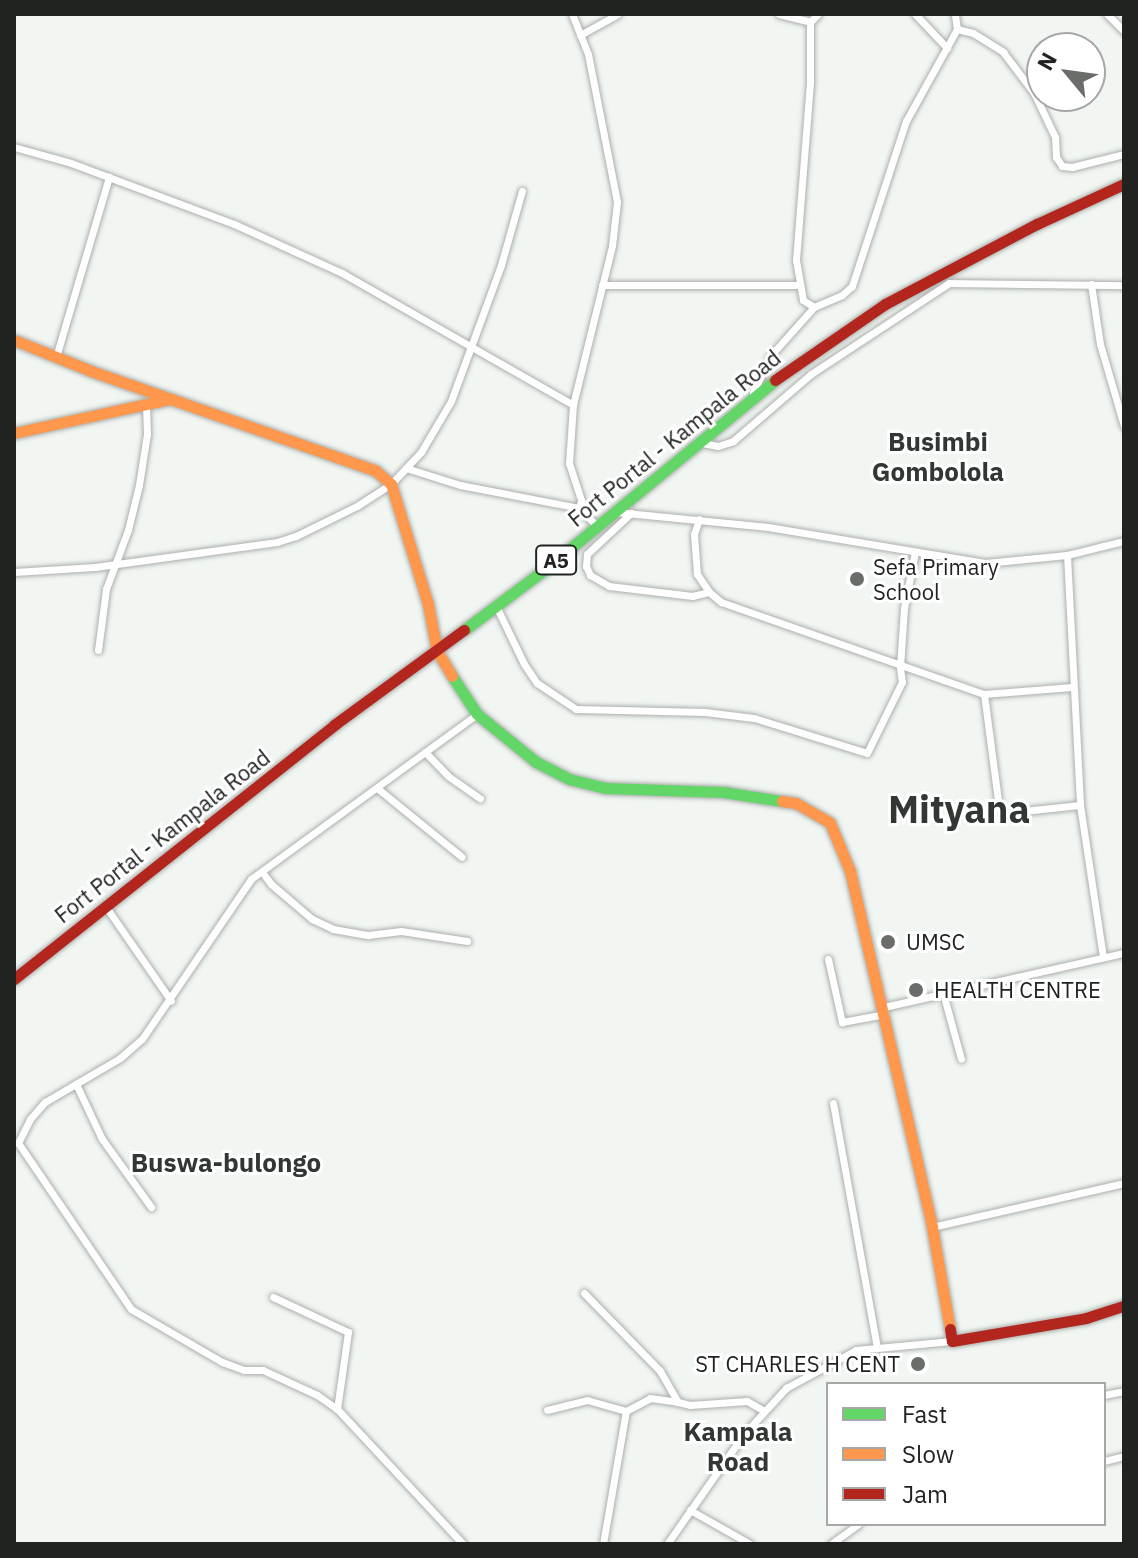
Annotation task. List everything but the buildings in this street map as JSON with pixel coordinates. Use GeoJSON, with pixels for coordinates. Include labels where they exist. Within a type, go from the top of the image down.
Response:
{"type":"FeatureCollection","features":[{"type":"Feature","properties":{"kind":"main road","name":"Fort Portal - Kampala Road"},"geometry":{"type":"LineString","coordinates":[[14,979],[334,725],[496,606],[750,397],[885,304],[1010,237],[1124,184]]}},
{"type":"Feature","properties":{"kind":"main road"},"geometry":{"type":"LineString","coordinates":[[14,340],[376,471],[391,484],[425,591],[437,651],[477,714],[536,762],[569,779],[605,788],[723,792],[796,803],[830,823],[850,871],[884,1010],[932,1227],[952,1341],[1086,1318],[1124,1306]]}},
{"type":"Feature","properties":{"kind":"main road"},"geometry":{"type":"LineString","coordinates":[[14,433],[172,398]]}},
{"type":"Feature","properties":{"kind":"street"},"geometry":{"type":"LineString","coordinates":[[572,14],[602,115],[617,202],[612,246],[573,405],[569,463],[581,501],[579,508]]}},
{"type":"Feature","properties":{"kind":"street"},"geometry":{"type":"LineString","coordinates":[[580,35],[618,14]]}},
{"type":"Feature","properties":{"kind":"street"},"geometry":{"type":"LineString","coordinates":[[779,14],[810,22]]}},
{"type":"Feature","properties":{"kind":"street"},"geometry":{"type":"LineString","coordinates":[[814,307],[803,300],[798,285],[797,237],[810,81],[810,22],[818,14]]}},
{"type":"Feature","properties":{"kind":"street"},"geometry":{"type":"LineString","coordinates":[[915,14],[947,48]]}},
{"type":"Feature","properties":{"kind":"street"},"geometry":{"type":"LineString","coordinates":[[750,397],[772,354],[814,307],[842,295],[852,286],[906,121],[957,29],[955,14]]}},
{"type":"Feature","properties":{"kind":"street"},"geometry":{"type":"LineString","coordinates":[[1107,14],[1124,31]]}},
{"type":"Feature","properties":{"kind":"street"},"geometry":{"type":"LineString","coordinates":[[957,29],[973,33],[1003,52],[1034,93],[1055,137],[1056,157],[1062,166],[1072,167],[1124,154]]}},
{"type":"Feature","properties":{"kind":"street"},"geometry":{"type":"LineString","coordinates":[[14,147],[109,177],[234,224],[342,273],[573,405]]}},
{"type":"Feature","properties":{"kind":"street"},"geometry":{"type":"LineString","coordinates":[[56,357],[109,177]]}},
{"type":"Feature","properties":{"kind":"street"},"geometry":{"type":"LineString","coordinates":[[14,572],[277,542],[357,506],[391,484],[421,452],[451,401],[501,265],[522,191]]}},
{"type":"Feature","properties":{"kind":"street"},"geometry":{"type":"LineString","coordinates":[[697,442],[718,446],[733,441],[811,374],[949,283],[1124,285]]}},
{"type":"Feature","properties":{"kind":"street"},"geometry":{"type":"LineString","coordinates":[[1091,284],[1100,344],[1124,426]]}},
{"type":"Feature","properties":{"kind":"street"},"geometry":{"type":"LineString","coordinates":[[602,285],[798,285]]}},
{"type":"Feature","properties":{"kind":"street"},"geometry":{"type":"LineString","coordinates":[[98,650],[100,616],[139,485],[147,434],[146,404]]}},
{"type":"Feature","properties":{"kind":"street"},"geometry":{"type":"LineString","coordinates":[[406,468],[460,485],[579,508],[596,525]]}},
{"type":"Feature","properties":{"kind":"street"},"geometry":{"type":"LineString","coordinates":[[614,512],[768,527],[985,563],[1067,555],[1124,541]]}},
{"type":"Feature","properties":{"kind":"street"},"geometry":{"type":"LineString","coordinates":[[631,513],[587,554],[586,566],[590,575],[609,586],[692,596],[709,592]]}},
{"type":"Feature","properties":{"kind":"street"},"geometry":{"type":"LineString","coordinates":[[699,519],[694,534],[697,574],[709,592],[721,602],[984,694],[1072,687]]}},
{"type":"Feature","properties":{"kind":"street"},"geometry":{"type":"LineString","coordinates":[[496,606],[524,664],[537,683],[576,709],[705,712],[754,718],[867,753],[902,682],[900,667],[904,608],[915,552]]}},
{"type":"Feature","properties":{"kind":"street"},"geometry":{"type":"LineString","coordinates":[[1067,555],[1080,805],[1103,957]]}},
{"type":"Feature","properties":{"kind":"street"},"geometry":{"type":"LineString","coordinates":[[984,694],[999,808],[1005,813],[1080,805]]}},
{"type":"Feature","properties":{"kind":"street"},"geometry":{"type":"LineString","coordinates":[[463,1544],[337,1409],[291,1380],[222,1362],[131,1309],[16,1145],[30,1119],[45,1102],[132,1049],[171,1001],[242,888],[477,714]]}},
{"type":"Feature","properties":{"kind":"street"},"geometry":{"type":"LineString","coordinates":[[425,752],[448,776],[480,798]]}},
{"type":"Feature","properties":{"kind":"street"},"geometry":{"type":"LineString","coordinates":[[377,788],[462,857]]}},
{"type":"Feature","properties":{"kind":"street"},"geometry":{"type":"LineString","coordinates":[[262,872],[271,884],[312,919],[333,929],[368,935],[401,931],[467,941]]}},
{"type":"Feature","properties":{"kind":"street"},"geometry":{"type":"LineString","coordinates":[[106,907],[171,1001]]}},
{"type":"Feature","properties":{"kind":"street"},"geometry":{"type":"LineString","coordinates":[[828,959],[842,1022],[943,993],[1124,953]]}},
{"type":"Feature","properties":{"kind":"street"},"geometry":{"type":"LineString","coordinates":[[943,993],[961,1059]]}},
{"type":"Feature","properties":{"kind":"street"},"geometry":{"type":"LineString","coordinates":[[76,1084],[102,1139],[151,1207]]}},
{"type":"Feature","properties":{"kind":"street"},"geometry":{"type":"LineString","coordinates":[[833,1103],[877,1348]]}},
{"type":"Feature","properties":{"kind":"street"},"geometry":{"type":"LineString","coordinates":[[932,1227],[1124,1183]]}},
{"type":"Feature","properties":{"kind":"street"},"geometry":{"type":"LineString","coordinates":[[584,1293],[660,1371],[678,1402]]}},
{"type":"Feature","properties":{"kind":"street"},"geometry":{"type":"LineString","coordinates":[[273,1297],[348,1332],[337,1409]]}},
{"type":"Feature","properties":{"kind":"street"},"geometry":{"type":"LineString","coordinates":[[667,1544],[764,1411],[786,1388],[836,1358],[856,1350],[952,1341]]}},
{"type":"Feature","properties":{"kind":"street"},"geometry":{"type":"LineString","coordinates":[[547,1410],[587,1400],[626,1411],[650,1398],[690,1405],[747,1401],[764,1411]]}},
{"type":"Feature","properties":{"kind":"street"},"geometry":{"type":"LineString","coordinates":[[603,1544],[626,1411]]}},
{"type":"Feature","properties":{"kind":"street"},"geometry":{"type":"LineString","coordinates":[[690,1510],[750,1544]]}},
{"type":"Feature","properties":{"kind":"street"},"geometry":{"type":"LineString","coordinates":[[831,1544],[856,1526]]}},
{"type":"Feature","properties":{"kind":"traffic: fast"},"geometry":{"type":"LineString","coordinates":[[464,630],[544,570],[775,380]]}},
{"type":"Feature","properties":{"kind":"traffic: fast"},"geometry":{"type":"LineString","coordinates":[[452,676],[477,714],[536,762],[569,779],[605,788],[723,792],[782,801]]}},
{"type":"Feature","properties":{"kind":"traffic: slow"},"geometry":{"type":"LineString","coordinates":[[14,340],[91,371],[376,471],[391,484],[428,604],[437,651],[452,676]]}},
{"type":"Feature","properties":{"kind":"traffic: slow"},"geometry":{"type":"LineString","coordinates":[[14,433],[170,399]]}},
{"type":"Feature","properties":{"kind":"traffic: slow"},"geometry":{"type":"LineString","coordinates":[[782,801],[796,803],[830,823],[850,871],[932,1227],[950,1329]]}},
{"type":"Feature","properties":{"kind":"traffic: jam"},"geometry":{"type":"LineString","coordinates":[[775,380],[885,304],[1037,224],[1124,184]]}},
{"type":"Feature","properties":{"kind":"traffic: jam"},"geometry":{"type":"LineString","coordinates":[[14,979],[334,725],[464,630]]}},
{"type":"Feature","properties":{"kind":"traffic: jam"},"geometry":{"type":"LineString","coordinates":[[950,1329],[952,1341],[1086,1318],[1124,1306]]}},
{"type":"Feature","properties":{"kind":"place","name":"Sefa Primary School"},"geometry":{"type":"Point","coordinates":[857,579]}},
{"type":"Feature","properties":{"kind":"place","name":"UMSC"},"geometry":{"type":"Point","coordinates":[888,942]}},
{"type":"Feature","properties":{"kind":"place","name":"HEALTH CENTRE"},"geometry":{"type":"Point","coordinates":[916,990]}},
{"type":"Feature","properties":{"kind":"place","name":"ST CHARLES H CENT"},"geometry":{"type":"Point","coordinates":[918,1364]}},
{"type":"Feature","properties":{"kind":"district","name":"Busimbi Gombolola"},"geometry":{"type":"Point","coordinates":[938,457]}},
{"type":"Feature","properties":{"kind":"district","name":"Mityana"},"geometry":{"type":"Point","coordinates":[959,809]}},
{"type":"Feature","properties":{"kind":"district","name":"Buswa-bulongo"},"geometry":{"type":"Point","coordinates":[226,1163]}},
{"type":"Feature","properties":{"kind":"district","name":"Kampala Road"},"geometry":{"type":"Point","coordinates":[738,1447]}}]}
